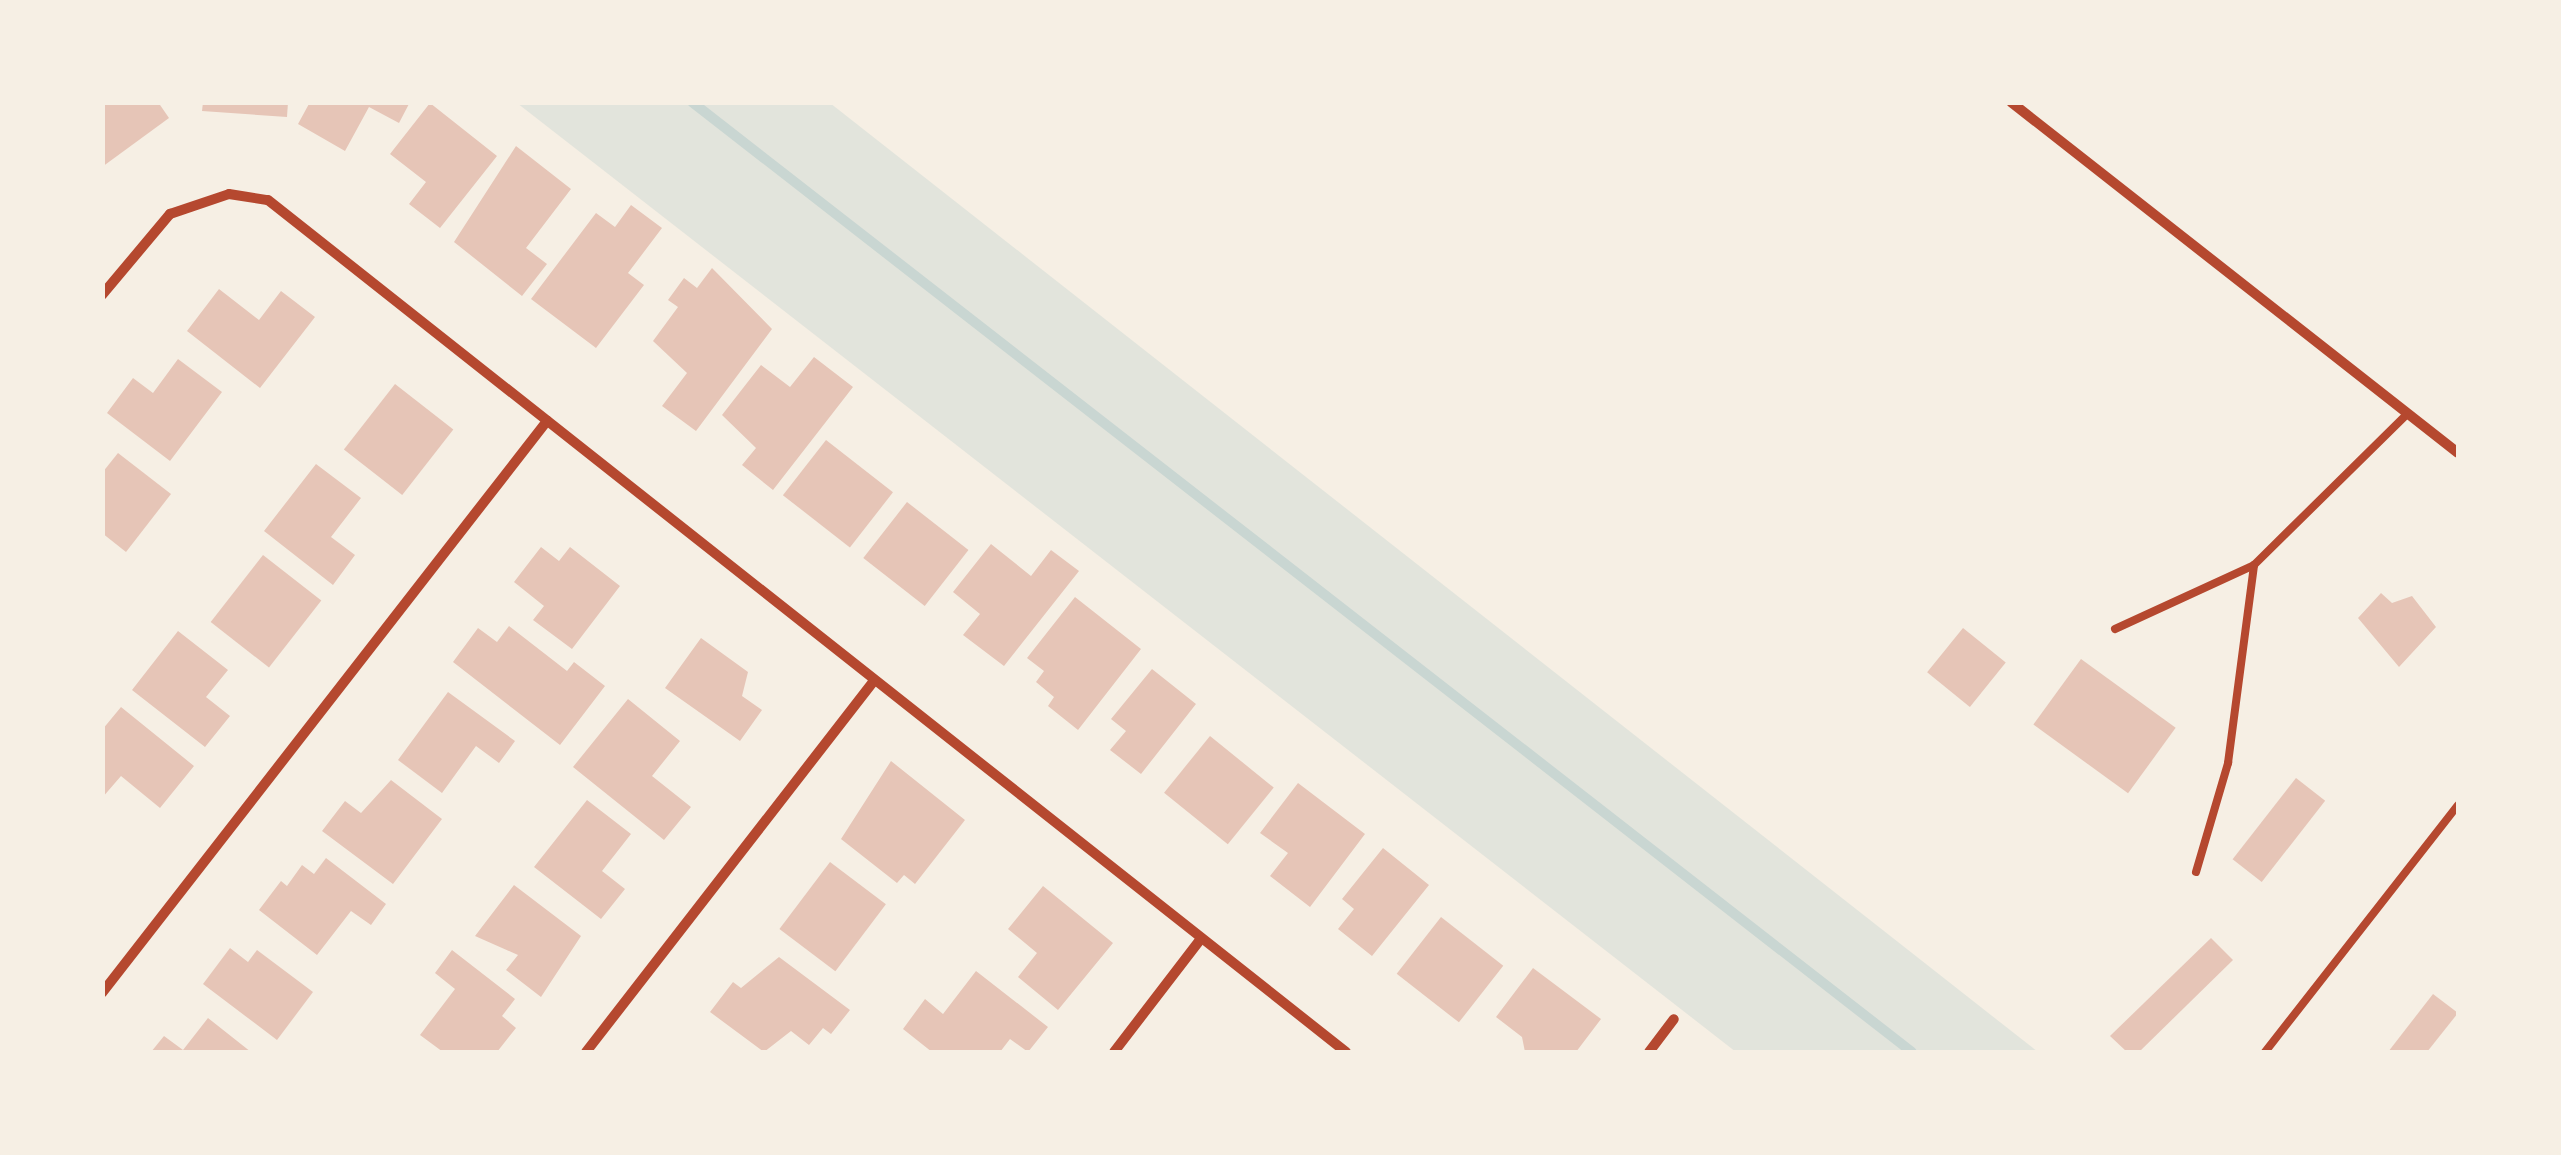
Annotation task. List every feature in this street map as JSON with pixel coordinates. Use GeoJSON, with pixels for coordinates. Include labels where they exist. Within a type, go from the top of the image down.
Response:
{"type":"FeatureCollection","features":[{"type":"Feature","properties":{"kind":"street"},"geometry":{"type":"LineString","coordinates":[[2011,102],[2458,453]]}},
{"type":"Feature","properties":{"kind":"street"},"geometry":{"type":"LineString","coordinates":[[102,295],[146,237],[198,199],[268,200],[1346,1052]]}},
{"type":"Feature","properties":{"kind":"street"},"geometry":{"type":"LineString","coordinates":[[102,992],[548,420]]}},
{"type":"Feature","properties":{"kind":"street"},"geometry":{"type":"LineString","coordinates":[[586,1052],[874,681]]}},
{"type":"Feature","properties":{"kind":"street"},"geometry":{"type":"LineString","coordinates":[[1114,1052],[1200,940]]}},
{"type":"Feature","properties":{"kind":"street"},"geometry":{"type":"LineString","coordinates":[[1649,1052],[1674,1019]]}},
{"type":"Feature","properties":{"kind":"lane"},"geometry":{"type":"LineString","coordinates":[[2115,628],[2254,566],[2408,414]]}},
{"type":"Feature","properties":{"kind":"lane"},"geometry":{"type":"LineString","coordinates":[[2196,872],[2228,763],[2254,566]]}},
{"type":"Feature","properties":{"kind":"lane"},"geometry":{"type":"LineString","coordinates":[[2264,1052],[2458,805]]}},
{"type":"Feature","properties":{"kind":"shaded area"},"geometry":{"type":"Polygon","coordinates":[[[517,103],[830,103],[2038,1052],[1736,1052],[517,103]]]}},
{"type":"Feature","properties":{"kind":"building"},"geometry":{"type":"Polygon","coordinates":[[[102,102],[158,102],[169,118],[102,167],[102,102]]]}},
{"type":"Feature","properties":{"kind":"building"},"geometry":{"type":"Polygon","coordinates":[[[203,102],[288,102],[287,117],[202,111],[203,102]]]}},
{"type":"Feature","properties":{"kind":"building"},"geometry":{"type":"Polygon","coordinates":[[[310,102],[410,102],[399,123],[369,107],[345,151],[298,124],[310,102]]]}},
{"type":"Feature","properties":{"kind":"building"},"geometry":{"type":"Polygon","coordinates":[[[430,103],[497,156],[440,228],[409,204],[426,182],[390,154],[430,103]]]}},
{"type":"Feature","properties":{"kind":"building"},"geometry":{"type":"Polygon","coordinates":[[[516,146],[571,189],[526,248],[547,264],[522,296],[454,242],[516,146]]]}},
{"type":"Feature","properties":{"kind":"building"},"geometry":{"type":"Polygon","coordinates":[[[631,205],[662,228],[628,273],[644,285],[596,348],[531,299],[596,213],[615,227],[631,205]]]}},
{"type":"Feature","properties":{"kind":"building"},"geometry":{"type":"Polygon","coordinates":[[[712,268],[772,329],[696,431],[662,406],[687,373],[653,341],[678,307],[668,300],[684,278],[697,288],[712,268]]]}},
{"type":"Feature","properties":{"kind":"building"},"geometry":{"type":"Polygon","coordinates":[[[219,289],[259,320],[281,291],[315,317],[260,388],[187,331],[219,289]]]}},
{"type":"Feature","properties":{"kind":"building"},"geometry":{"type":"Polygon","coordinates":[[[814,357],[853,387],[773,490],[742,465],[756,448],[722,415],[761,365],[790,387],[814,357]]]}},
{"type":"Feature","properties":{"kind":"building"},"geometry":{"type":"Polygon","coordinates":[[[178,359],[222,392],[170,461],[107,413],[133,378],[153,393],[178,359]]]}},
{"type":"Feature","properties":{"kind":"building"},"geometry":{"type":"Polygon","coordinates":[[[395,384],[453,430],[402,495],[344,449],[395,384]]]}},
{"type":"Feature","properties":{"kind":"building"},"geometry":{"type":"Polygon","coordinates":[[[826,440],[893,492],[850,547],[783,495],[826,440]]]}},
{"type":"Feature","properties":{"kind":"building"},"geometry":{"type":"Polygon","coordinates":[[[118,453],[171,494],[126,552],[102,533],[102,473],[118,453]]]}},
{"type":"Feature","properties":{"kind":"building"},"geometry":{"type":"Polygon","coordinates":[[[316,464],[361,498],[331,537],[355,555],[333,585],[264,531],[316,464]]]}},
{"type":"Feature","properties":{"kind":"building"},"geometry":{"type":"Polygon","coordinates":[[[907,502],[968,550],[925,606],[863,558],[907,502]]]}},
{"type":"Feature","properties":{"kind":"building"},"geometry":{"type":"Polygon","coordinates":[[[991,544],[1031,576],[1051,550],[1079,571],[1004,666],[963,635],[980,614],[953,592],[991,544]]]}},
{"type":"Feature","properties":{"kind":"building"},"geometry":{"type":"Polygon","coordinates":[[[541,547],[559,561],[570,547],[620,586],[572,649],[533,620],[544,606],[514,582],[541,547]]]}},
{"type":"Feature","properties":{"kind":"building"},"geometry":{"type":"Polygon","coordinates":[[[263,555],[321,601],[269,668],[211,622],[263,555]]]}},
{"type":"Feature","properties":{"kind":"building"},"geometry":{"type":"Polygon","coordinates":[[[2381,593],[2392,603],[2412,596],[2436,627],[2399,667],[2358,618],[2381,593]]]}},
{"type":"Feature","properties":{"kind":"building"},"geometry":{"type":"Polygon","coordinates":[[[1075,597],[1141,649],[1078,730],[1048,706],[1054,697],[1036,682],[1044,671],[1027,658],[1075,597]]]}},
{"type":"Feature","properties":{"kind":"building"},"geometry":{"type":"Polygon","coordinates":[[[509,626],[567,671],[574,662],[605,686],[560,745],[453,662],[478,628],[497,642],[509,626]]]}},
{"type":"Feature","properties":{"kind":"building"},"geometry":{"type":"Polygon","coordinates":[[[1963,628],[2006,663],[1970,707],[1927,672],[1963,628]]]}},
{"type":"Feature","properties":{"kind":"building"},"geometry":{"type":"Polygon","coordinates":[[[178,631],[228,670],[206,697],[230,716],[205,747],[132,690],[178,631]]]}},
{"type":"Feature","properties":{"kind":"building"},"geometry":{"type":"Polygon","coordinates":[[[701,638],[748,672],[742,696],[762,710],[740,741],[665,688],[701,638]]]}},
{"type":"Feature","properties":{"kind":"building"},"geometry":{"type":"Polygon","coordinates":[[[2081,659],[2176,728],[2128,793],[2033,725],[2081,659]]]}},
{"type":"Feature","properties":{"kind":"building"},"geometry":{"type":"Polygon","coordinates":[[[1152,669],[1196,704],[1141,774],[1110,750],[1126,731],[1111,719],[1152,669]]]}},
{"type":"Feature","properties":{"kind":"building"},"geometry":{"type":"Polygon","coordinates":[[[448,692],[515,741],[499,763],[476,746],[442,793],[398,760],[448,692]]]}},
{"type":"Feature","properties":{"kind":"building"},"geometry":{"type":"Polygon","coordinates":[[[628,699],[680,741],[652,776],[691,807],[664,840],[573,767],[628,699]]]}},
{"type":"Feature","properties":{"kind":"building"},"geometry":{"type":"Polygon","coordinates":[[[121,707],[194,766],[160,808],[121,776],[102,798],[102,730],[121,707]]]}},
{"type":"Feature","properties":{"kind":"building"},"geometry":{"type":"Polygon","coordinates":[[[1210,736],[1274,788],[1228,844],[1164,793],[1210,736]]]}},
{"type":"Feature","properties":{"kind":"building"},"geometry":{"type":"Polygon","coordinates":[[[891,761],[965,820],[915,884],[904,875],[897,883],[841,839],[891,761]]]}},
{"type":"Feature","properties":{"kind":"building"},"geometry":{"type":"Polygon","coordinates":[[[2296,778],[2325,801],[2262,882],[2233,859],[2296,778]]]}},
{"type":"Feature","properties":{"kind":"building"},"geometry":{"type":"Polygon","coordinates":[[[391,780],[442,819],[393,884],[322,831],[345,801],[361,813],[391,780]]]}},
{"type":"Feature","properties":{"kind":"building"},"geometry":{"type":"Polygon","coordinates":[[[1298,783],[1365,834],[1310,907],[1270,876],[1288,853],[1260,833],[1298,783]]]}},
{"type":"Feature","properties":{"kind":"building"},"geometry":{"type":"Polygon","coordinates":[[[587,800],[631,834],[602,871],[625,889],[601,919],[534,867],[587,800]]]}},
{"type":"Feature","properties":{"kind":"building"},"geometry":{"type":"Polygon","coordinates":[[[1383,848],[1429,885],[1372,956],[1338,929],[1354,909],[1342,899],[1383,848]]]}},
{"type":"Feature","properties":{"kind":"building"},"geometry":{"type":"Polygon","coordinates":[[[326,858],[386,904],[371,925],[351,911],[317,955],[259,910],[281,881],[287,886],[302,865],[314,874],[326,858]]]}},
{"type":"Feature","properties":{"kind":"building"},"geometry":{"type":"Polygon","coordinates":[[[830,862],[886,904],[835,971],[779,929],[830,862]]]}},
{"type":"Feature","properties":{"kind":"building"},"geometry":{"type":"Polygon","coordinates":[[[514,885],[581,936],[541,997],[506,970],[518,955],[475,936],[514,885]]]}},
{"type":"Feature","properties":{"kind":"building"},"geometry":{"type":"Polygon","coordinates":[[[1043,886],[1113,943],[1058,1010],[1018,977],[1037,953],[1008,929],[1043,886]]]}},
{"type":"Feature","properties":{"kind":"building"},"geometry":{"type":"Polygon","coordinates":[[[1441,917],[1503,966],[1459,1022],[1397,974],[1441,917]]]}},
{"type":"Feature","properties":{"kind":"building"},"geometry":{"type":"Polygon","coordinates":[[[2211,938],[2233,960],[2139,1052],[2127,1052],[2110,1036],[2211,938]]]}},
{"type":"Feature","properties":{"kind":"building"},"geometry":{"type":"Polygon","coordinates":[[[230,948],[248,962],[257,950],[313,992],[277,1040],[203,984],[230,948]]]}},
{"type":"Feature","properties":{"kind":"building"},"geometry":{"type":"Polygon","coordinates":[[[452,950],[515,999],[502,1016],[516,1028],[497,1052],[443,1052],[420,1035],[455,989],[435,973],[452,950]]]}},
{"type":"Feature","properties":{"kind":"building"},"geometry":{"type":"Polygon","coordinates":[[[779,957],[850,1010],[831,1034],[823,1028],[809,1045],[791,1031],[764,1052],[710,1012],[733,982],[741,988],[779,957]]]}},
{"type":"Feature","properties":{"kind":"building"},"geometry":{"type":"Polygon","coordinates":[[[1533,968],[1601,1019],[1576,1052],[1525,1052],[1522,1037],[1496,1017],[1533,968]]]}},
{"type":"Feature","properties":{"kind":"building"},"geometry":{"type":"Polygon","coordinates":[[[976,971],[1048,1027],[1028,1052],[1010,1039],[1000,1052],[932,1052],[903,1029],[925,999],[943,1014],[976,971]]]}},
{"type":"Feature","properties":{"kind":"building"},"geometry":{"type":"Polygon","coordinates":[[[2433,994],[2458,1013],[2427,1052],[2388,1052],[2433,994]]]}},
{"type":"Feature","properties":{"kind":"building"},"geometry":{"type":"Polygon","coordinates":[[[208,1018],[251,1052],[151,1052],[164,1036],[183,1050],[208,1018]]]}},
{"type":"Feature","properties":{"kind":"waterway"},"geometry":{"type":"LineString","coordinates":[[692,102],[1912,1052]]}}]}
